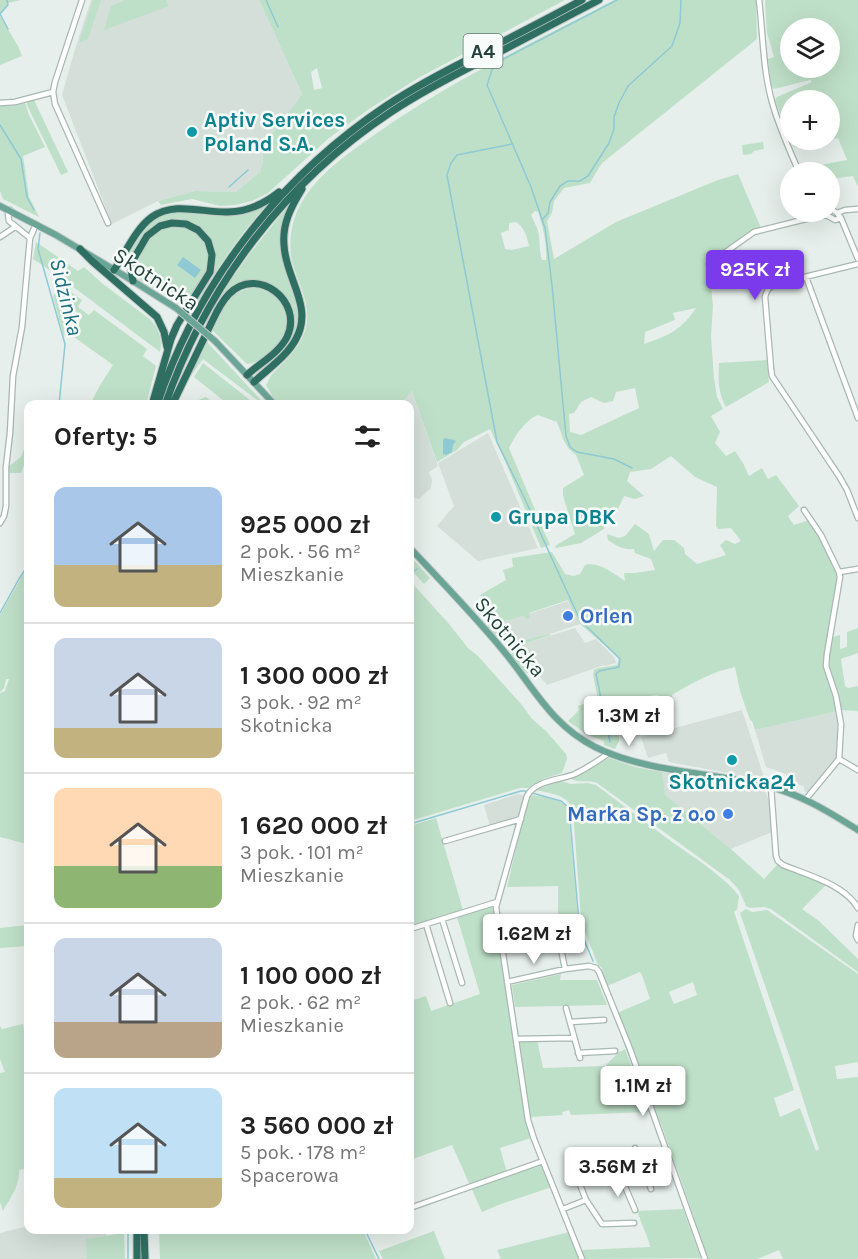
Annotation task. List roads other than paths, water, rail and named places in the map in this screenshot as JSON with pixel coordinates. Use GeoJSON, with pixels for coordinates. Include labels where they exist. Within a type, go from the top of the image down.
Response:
{"type":"FeatureCollection","features":[{"type":"Feature","properties":{"kind":"highway","name":"A4"},"geometry":{"type":"LineString","coordinates":[[157,400],[177,352],[207,295],[252,230],[298,178],[346,136],[402,96],[582,0]]}},
{"type":"Feature","properties":{"kind":"highway","name":"A4"},"geometry":{"type":"LineString","coordinates":[[167,400],[188,347],[225,280],[265,225],[310,176],[363,132],[412,99],[442,81],[599,0]]}},
{"type":"Feature","properties":{"kind":"highway"},"geometry":{"type":"LineString","coordinates":[[254,382],[285,354],[293,344],[302,325],[302,306],[286,261],[284,238],[285,224],[292,206],[310,176]]}},
{"type":"Feature","properties":{"kind":"highway"},"geometry":{"type":"LineString","coordinates":[[114,270],[144,225],[166,210],[182,208],[229,212],[257,207],[298,178]]}},
{"type":"Feature","properties":{"kind":"highway"},"geometry":{"type":"LineString","coordinates":[[133,280],[131,269],[133,260],[147,236],[160,226],[172,223],[186,224],[198,230],[208,241],[212,255],[210,272],[177,325],[171,339],[156,400]]}},
{"type":"Feature","properties":{"kind":"highway"},"geometry":{"type":"LineString","coordinates":[[80,249],[157,317],[164,332],[167,352]]}},
{"type":"Feature","properties":{"kind":"highway"},"geometry":{"type":"LineString","coordinates":[[174,400],[224,300],[236,289],[257,284],[269,287],[283,299],[289,311],[290,326],[281,345],[247,375]]}},
{"type":"Feature","properties":{"kind":"highway"},"geometry":{"type":"LineString","coordinates":[[137,1234],[137,1259]]}},
{"type":"Feature","properties":{"kind":"highway"},"geometry":{"type":"LineString","coordinates":[[144,1234],[145,1259]]}},
{"type":"Feature","properties":{"kind":"main road","name":"Skotnicka"},"geometry":{"type":"LineString","coordinates":[[0,206],[80,249],[176,308],[215,341],[270,400]]}},
{"type":"Feature","properties":{"kind":"main road","name":"Skotnicka"},"geometry":{"type":"LineString","coordinates":[[414,552],[503,650],[553,716],[585,741],[609,753],[642,763],[771,787],[806,800],[858,830]]}},
{"type":"Feature","properties":{"kind":"street"},"geometry":{"type":"LineString","coordinates":[[82,0],[53,92],[55,105],[108,223]]}},
{"type":"Feature","properties":{"kind":"street"},"geometry":{"type":"LineString","coordinates":[[759,0],[772,102],[795,162]]}},
{"type":"Feature","properties":{"kind":"street"},"geometry":{"type":"LineString","coordinates":[[0,103],[15,102],[53,92]]}},
{"type":"Feature","properties":{"kind":"street"},"geometry":{"type":"LineString","coordinates":[[840,212],[858,209]]}},
{"type":"Feature","properties":{"kind":"street"},"geometry":{"type":"LineString","coordinates":[[10,210],[8,219],[30,238]]}},
{"type":"Feature","properties":{"kind":"street"},"geometry":{"type":"LineString","coordinates":[[709,264],[756,231],[822,214],[835,220],[841,218],[858,259]]}},
{"type":"Feature","properties":{"kind":"street"},"geometry":{"type":"LineString","coordinates":[[0,523],[6,506],[6,467],[13,377],[22,327],[30,238],[36,224]]}},
{"type":"Feature","properties":{"kind":"street"},"geometry":{"type":"LineString","coordinates":[[0,237],[15,227]]}},
{"type":"Feature","properties":{"kind":"street"},"geometry":{"type":"LineString","coordinates":[[858,264],[776,284],[767,290],[765,297],[772,376],[839,476],[858,518]]}},
{"type":"Feature","properties":{"kind":"street"},"geometry":{"type":"LineString","coordinates":[[806,278],[858,418]]}},
{"type":"Feature","properties":{"kind":"street"},"geometry":{"type":"LineString","coordinates":[[804,510],[821,536],[840,577],[826,666],[836,696],[841,724],[839,759],[806,800]]}},
{"type":"Feature","properties":{"kind":"street"},"geometry":{"type":"LineString","coordinates":[[839,572],[858,569]]}},
{"type":"Feature","properties":{"kind":"street"},"geometry":{"type":"LineString","coordinates":[[582,1259],[528,1120],[496,907],[530,791],[540,785],[574,774],[609,753]]}},
{"type":"Feature","properties":{"kind":"street"},"geometry":{"type":"LineString","coordinates":[[839,759],[858,770]]}},
{"type":"Feature","properties":{"kind":"street"},"geometry":{"type":"LineString","coordinates":[[771,787],[778,861],[830,884],[858,908]]}},
{"type":"Feature","properties":{"kind":"street"},"geometry":{"type":"LineString","coordinates":[[445,841],[521,819]]}},
{"type":"Feature","properties":{"kind":"street"},"geometry":{"type":"LineString","coordinates":[[414,928],[497,902]]}},
{"type":"Feature","properties":{"kind":"street"},"geometry":{"type":"LineString","coordinates":[[442,919],[462,983]]}},
{"type":"Feature","properties":{"kind":"street"},"geometry":{"type":"LineString","coordinates":[[498,921],[554,920],[564,969]]}},
{"type":"Feature","properties":{"kind":"street"},"geometry":{"type":"LineString","coordinates":[[426,924],[450,1003]]}},
{"type":"Feature","properties":{"kind":"street"},"geometry":{"type":"LineString","coordinates":[[858,925],[856,936],[858,940]]}},
{"type":"Feature","properties":{"kind":"street"},"geometry":{"type":"LineString","coordinates":[[507,982],[564,969],[589,966],[600,972],[630,1049],[704,1258]]}},
{"type":"Feature","properties":{"kind":"street"},"geometry":{"type":"LineString","coordinates":[[566,1008],[579,1055],[615,1051]]}},
{"type":"Feature","properties":{"kind":"street"},"geometry":{"type":"LineString","coordinates":[[570,1022],[604,1020]]}},
{"type":"Feature","properties":{"kind":"street"},"geometry":{"type":"LineString","coordinates":[[516,1039],[574,1038]]}},
{"type":"Feature","properties":{"kind":"street"},"geometry":{"type":"LineString","coordinates":[[635,1148],[651,1189]]}},
{"type":"Feature","properties":{"kind":"street"},"geometry":{"type":"LineString","coordinates":[[414,1207],[543,1161]]}},
{"type":"Feature","properties":{"kind":"street"},"geometry":{"type":"LineString","coordinates":[[615,1163],[635,1210]]}},
{"type":"Feature","properties":{"kind":"street"},"geometry":{"type":"LineString","coordinates":[[634,1223],[602,1224],[586,1200],[579,1182],[580,1179],[645,1175]]}},
{"type":"Feature","properties":{"kind":"street"},"geometry":{"type":"LineString","coordinates":[[563,1209],[586,1200]]}},
{"type":"Feature","properties":{"kind":"water"},"geometry":{"type":"Polygon","coordinates":[[[183,257],[201,270],[195,278],[177,265],[183,257]]]}},
{"type":"Feature","properties":{"kind":"water"},"geometry":{"type":"Polygon","coordinates":[[[445,438],[456,441],[452,452],[446,455],[443,454],[445,438]]]}},
{"type":"Feature","properties":{"kind":"waterway"},"geometry":{"type":"LineString","coordinates":[[7,0],[8,5],[0,14],[8,29]]}},
{"type":"Feature","properties":{"kind":"waterway"},"geometry":{"type":"LineString","coordinates":[[266,0],[278,27]]}},
{"type":"Feature","properties":{"kind":"waterway"},"geometry":{"type":"LineString","coordinates":[[617,0],[494,64],[487,85],[531,187],[545,228],[566,436],[570,447],[577,452],[614,459],[632,468]]}},
{"type":"Feature","properties":{"kind":"waterway"},"geometry":{"type":"LineString","coordinates":[[543,219],[560,186],[568,181],[580,181],[588,176],[609,143],[614,129],[614,117],[628,86],[672,46],[680,23],[681,0]]}},
{"type":"Feature","properties":{"kind":"waterway","name":"Sidzinka"},"geometry":{"type":"LineString","coordinates":[[0,125],[21,159],[27,197],[34,210]]}},
{"type":"Feature","properties":{"kind":"waterway"},"geometry":{"type":"LineString","coordinates":[[512,144],[457,155],[447,175],[497,442],[580,620],[620,659],[619,667],[599,671],[596,674],[610,742]]}},
{"type":"Feature","properties":{"kind":"waterway"},"geometry":{"type":"LineString","coordinates":[[229,187],[248,170]]}},
{"type":"Feature","properties":{"kind":"waterway","name":"Sidzinka"},"geometry":{"type":"LineString","coordinates":[[40,233],[38,249],[65,344],[59,400]]}},
{"type":"Feature","properties":{"kind":"waterway"},"geometry":{"type":"LineString","coordinates":[[0,613],[24,571]]}},
{"type":"Feature","properties":{"kind":"waterway"},"geometry":{"type":"LineString","coordinates":[[414,823],[526,791]]}},
{"type":"Feature","properties":{"kind":"waterway"},"geometry":{"type":"LineString","coordinates":[[532,793],[561,801],[569,808],[579,922],[593,961]]}},
{"type":"Feature","properties":{"kind":"waterway"},"geometry":{"type":"LineString","coordinates":[[619,1027],[647,1104]]}},
{"type":"Feature","properties":{"kind":"waterway"},"geometry":{"type":"LineString","coordinates":[[128,1234],[128,1259]]}},
{"type":"Feature","properties":{"kind":"waterway","name":"Sidzinka"},"geometry":{"type":"LineString","coordinates":[[367,1234],[379,1259]]}},
{"type":"Feature","properties":{"kind":"place","name":"Aptiv Services Poland S.A."},"geometry":{"type":"Point","coordinates":[192,132]}},
{"type":"Feature","properties":{"kind":"place","name":"Grupa DBK"},"geometry":{"type":"Point","coordinates":[496,517]}},
{"type":"Feature","properties":{"kind":"place","name":"Orlen"},"geometry":{"type":"Point","coordinates":[568,616]}},
{"type":"Feature","properties":{"kind":"place","name":"Skotnicka24"},"geometry":{"type":"Point","coordinates":[732,760]}},
{"type":"Feature","properties":{"kind":"place","name":"Marka Sp. z o.o"},"geometry":{"type":"Point","coordinates":[728,814]}}]}
